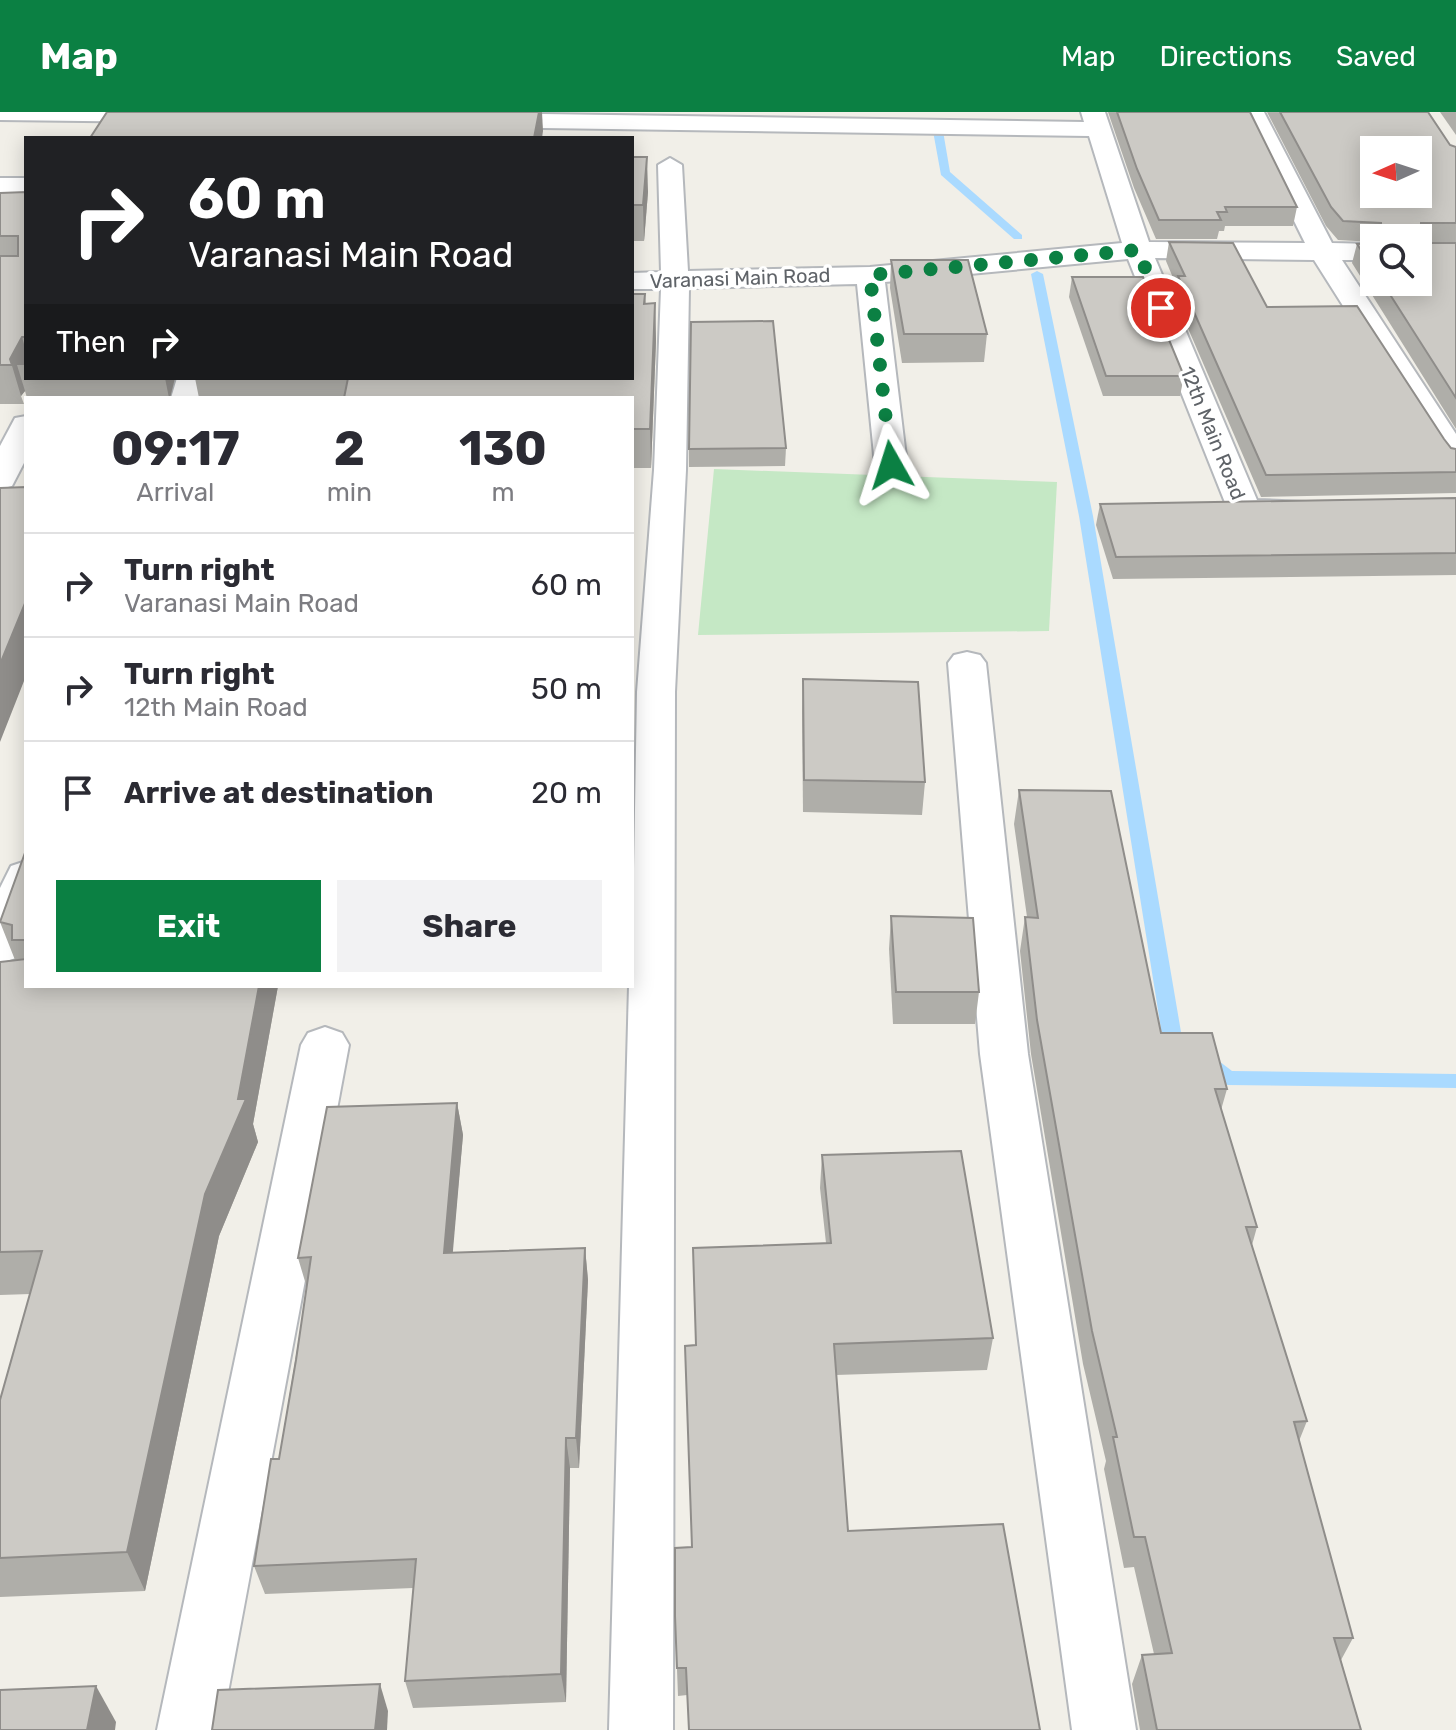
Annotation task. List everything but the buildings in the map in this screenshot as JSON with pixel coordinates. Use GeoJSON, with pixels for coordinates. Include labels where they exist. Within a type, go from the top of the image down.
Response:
{"type":"FeatureCollection","features":[{"type":"Feature","properties":{"kind":"street"},"geometry":{"type":"LineString","coordinates":[[1252,112],[1323,252],[1456,459]]}},
{"type":"Feature","properties":{"kind":"street"},"geometry":{"type":"LineString","coordinates":[[0,113],[197,115]]}},
{"type":"Feature","properties":{"kind":"street"},"geometry":{"type":"LineString","coordinates":[[462,119],[739,118],[966,127],[1096,121],[1138,250]]}},
{"type":"Feature","properties":{"kind":"street"},"geometry":{"type":"LineString","coordinates":[[641,1730],[656,692],[670,470],[675,280],[670,165]]}},
{"type":"Feature","properties":{"kind":"street"},"geometry":{"type":"LineString","coordinates":[[0,186],[24,186]]}},
{"type":"Feature","properties":{"kind":"street","name":"Varanasi Main Road"},"geometry":{"type":"LineString","coordinates":[[634,281],[870,275],[1138,250],[1360,252]]}},
{"type":"Feature","properties":{"kind":"street","name":"12th Main Road"},"geometry":{"type":"LineString","coordinates":[[1138,250],[1245,510],[1320,509]]}},
{"type":"Feature","properties":{"kind":"street"},"geometry":{"type":"LineString","coordinates":[[870,275],[891,465]]}},
{"type":"Feature","properties":{"kind":"street"},"geometry":{"type":"LineString","coordinates":[[0,479],[24,429]]}},
{"type":"Feature","properties":{"kind":"street"},"geometry":{"type":"LineString","coordinates":[[967,663],[1004,1054],[1104,1730]]}},
{"type":"Feature","properties":{"kind":"street"},"geometry":{"type":"LineString","coordinates":[[6,971],[24,886]]}},
{"type":"Feature","properties":{"kind":"street"},"geometry":{"type":"LineString","coordinates":[[189,1730],[325,1045]]}},
{"type":"Feature","properties":{"kind":"green space"},"geometry":{"type":"Polygon","coordinates":[[[714,469],[1057,482],[1049,631],[698,635],[714,469]]]}},
{"type":"Feature","properties":{"kind":"waterway"},"geometry":{"type":"LineString","coordinates":[[938,131],[945,173],[1018,237]]}},
{"type":"Feature","properties":{"kind":"waterway"},"geometry":{"type":"LineString","coordinates":[[1037,274],[1086,516],[1172,1035],[1228,1078],[1456,1081]]}},
{"type":"Feature","properties":{"kind":"route"},"geometry":{"type":"LineString","coordinates":[[891,465],[870,275],[1138,250],[1161,308]]}}]}
